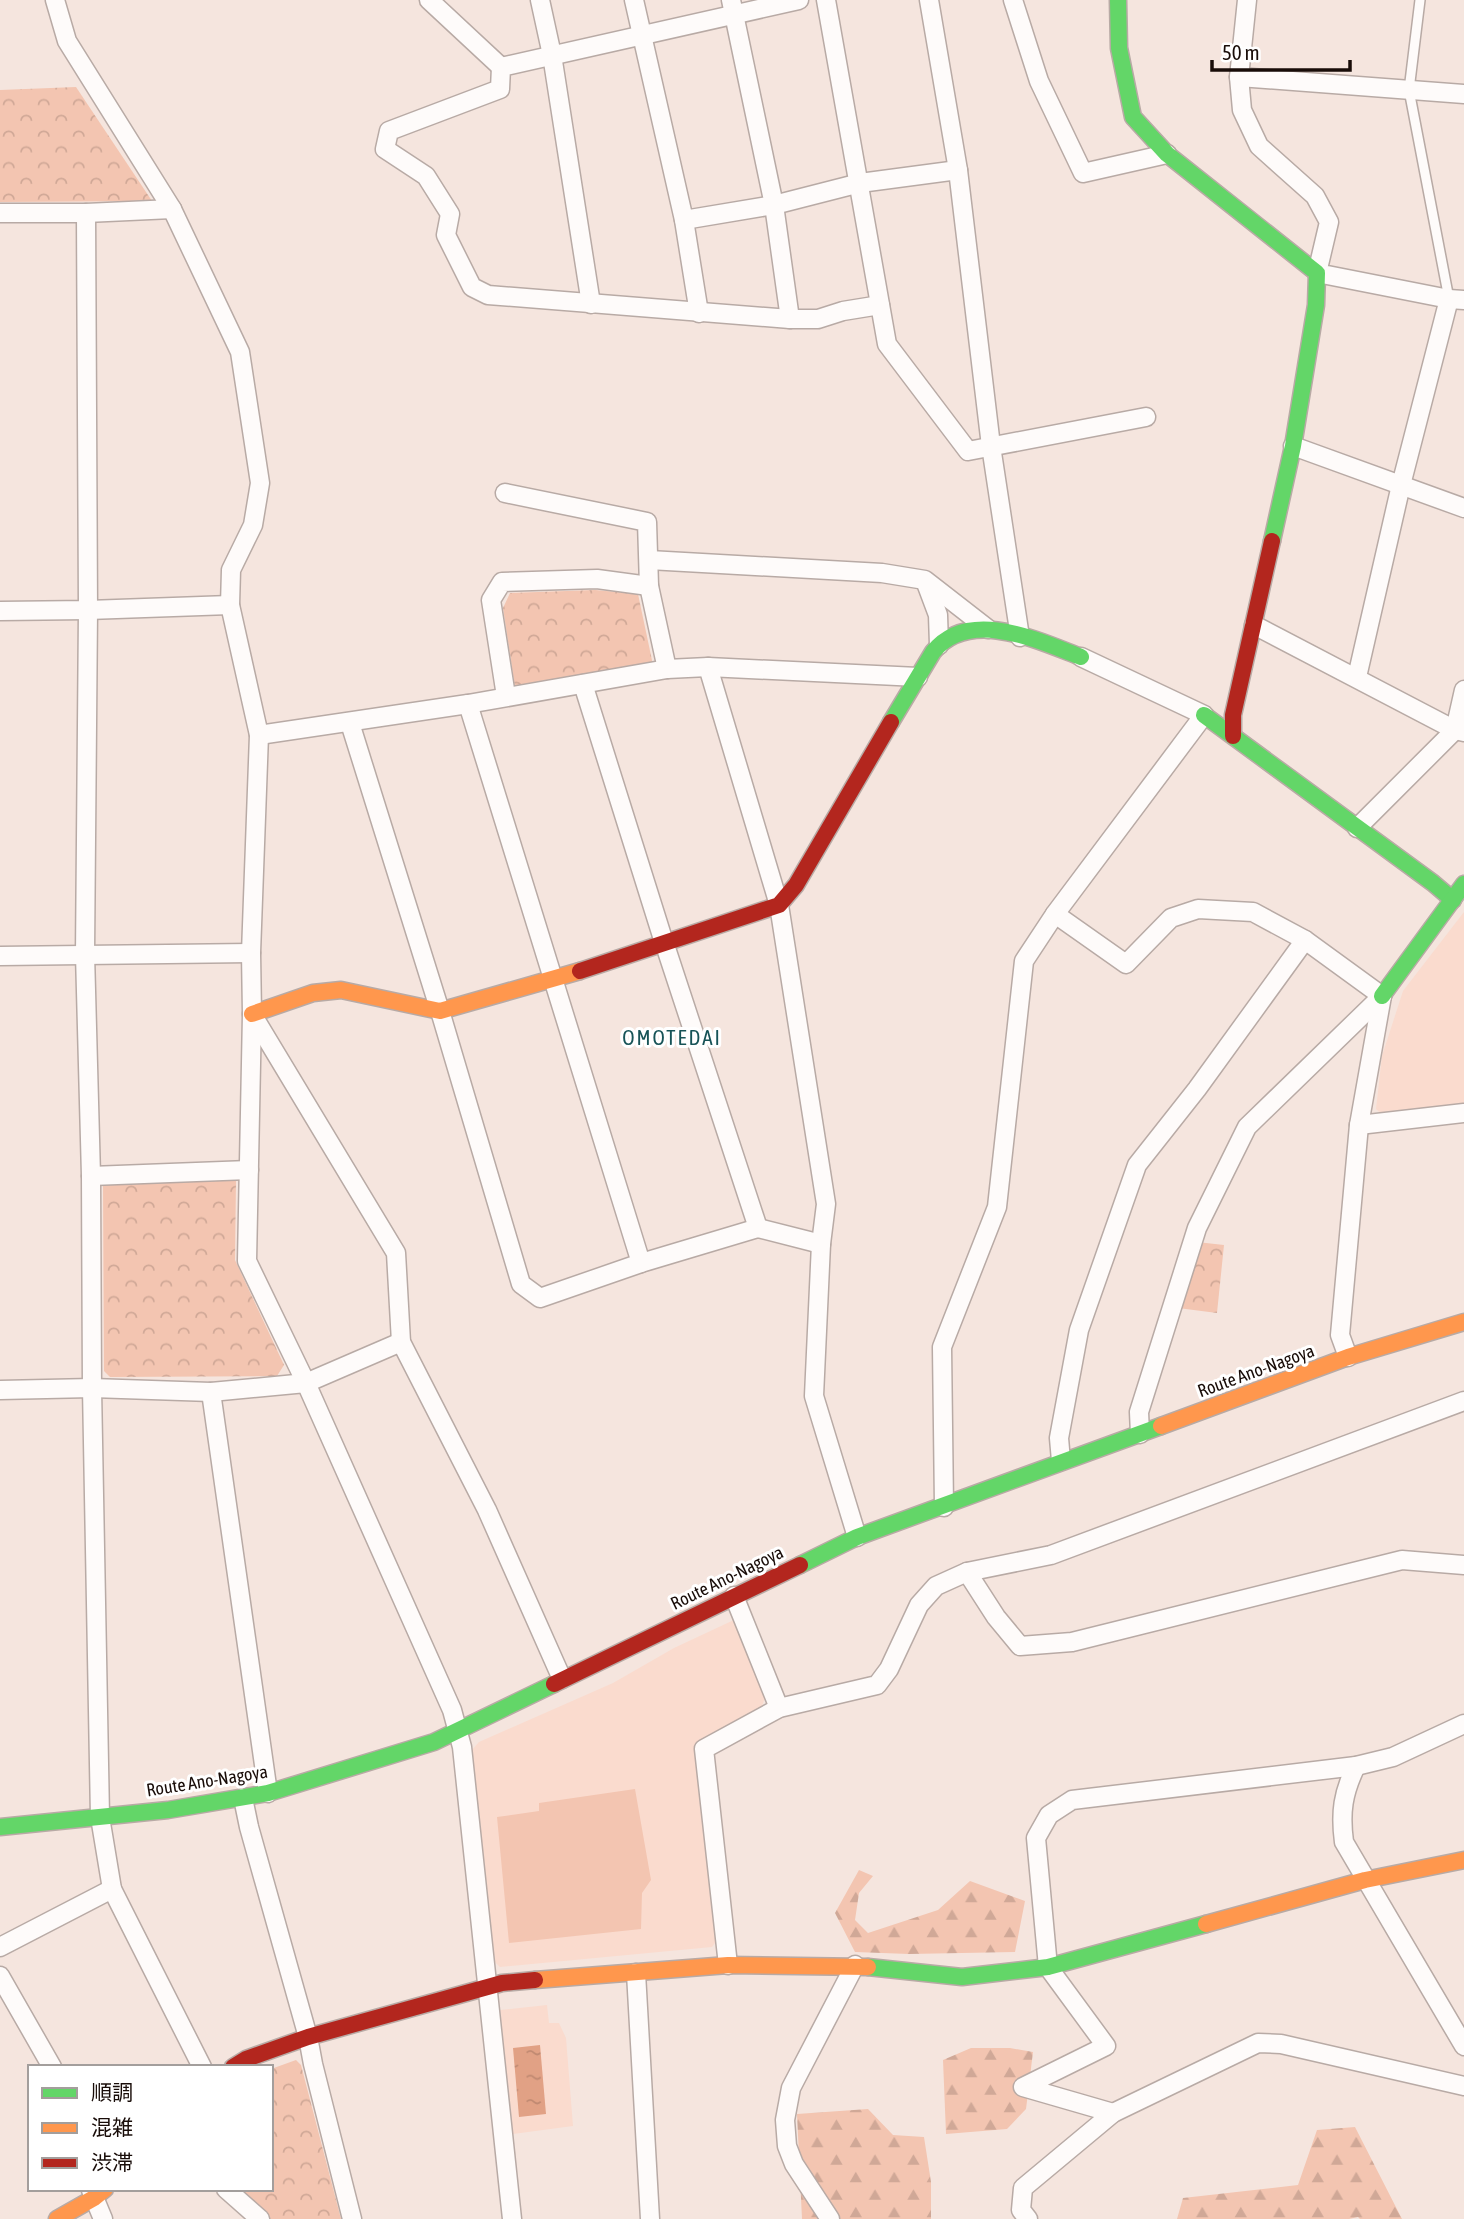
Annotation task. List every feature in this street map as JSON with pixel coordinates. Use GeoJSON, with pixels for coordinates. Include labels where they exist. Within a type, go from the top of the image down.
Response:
{"type":"FeatureCollection","features":[{"type":"Feature","properties":{"kind":"street"},"geometry":{"type":"LineString","coordinates":[[55,0],[67,41],[172,209],[240,352],[260,483],[253,524],[231,570],[230,605],[259,735],[251,953],[247,1261],[306,1383],[452,1710],[458,1730],[462,1747],[512,2219]]}},
{"type":"Feature","properties":{"kind":"street"},"geometry":{"type":"LineString","coordinates":[[429,0],[442,8],[501,67],[500,89],[388,131],[385,149],[426,176],[450,214],[446,235],[471,287],[488,295],[790,319],[817,319],[880,304]]}},
{"type":"Feature","properties":{"kind":"street"},"geometry":{"type":"LineString","coordinates":[[540,0],[552,55],[591,304]]}},
{"type":"Feature","properties":{"kind":"street"},"geometry":{"type":"LineString","coordinates":[[634,0],[684,220],[699,313]]}},
{"type":"Feature","properties":{"kind":"street"},"geometry":{"type":"LineString","coordinates":[[501,67],[641,35],[733,7],[799,0]]}},
{"type":"Feature","properties":{"kind":"street"},"geometry":{"type":"LineString","coordinates":[[827,0],[887,344],[968,451],[1146,416]]}},
{"type":"Feature","properties":{"kind":"street"},"geometry":{"type":"LineString","coordinates":[[929,0],[958,170],[991,446],[1020,637]]}},
{"type":"Feature","properties":{"kind":"street"},"geometry":{"type":"LineString","coordinates":[[1013,0],[1039,81],[1083,173],[1167,154]]}},
{"type":"Feature","properties":{"kind":"street"},"geometry":{"type":"LineString","coordinates":[[1118,0],[1119,48],[1133,117],[1167,154],[1317,273],[1457,300],[1401,485],[1357,677]]}},
{"type":"Feature","properties":{"kind":"street"},"geometry":{"type":"LineString","coordinates":[[1233,736],[1233,715],[1293,446],[1316,305],[1317,273],[1329,222],[1315,195],[1259,146],[1242,110],[1238,77],[1247,0]]}},
{"type":"Feature","properties":{"kind":"street"},"geometry":{"type":"LineString","coordinates":[[733,7],[774,205],[790,319]]}},
{"type":"Feature","properties":{"kind":"street"},"geometry":{"type":"LineString","coordinates":[[1238,77],[1464,94]]}},
{"type":"Feature","properties":{"kind":"street"},"geometry":{"type":"LineString","coordinates":[[684,220],[774,205],[860,183],[958,170]]}},
{"type":"Feature","properties":{"kind":"street"},"geometry":{"type":"LineString","coordinates":[[0,214],[86,214],[172,209]]}},
{"type":"Feature","properties":{"kind":"street"},"geometry":{"type":"LineString","coordinates":[[86,214],[88,610],[85,954],[91,1175],[100,1817],[112,1889],[201,2065]]}},
{"type":"Feature","properties":{"kind":"street"},"geometry":{"type":"LineString","coordinates":[[1293,446],[1464,508]]}},
{"type":"Feature","properties":{"kind":"street"},"geometry":{"type":"LineString","coordinates":[[505,493],[647,522],[649,586],[667,669]]}},
{"type":"Feature","properties":{"kind":"street"},"geometry":{"type":"LineString","coordinates":[[649,560],[882,573],[925,580],[988,629]]}},
{"type":"Feature","properties":{"kind":"street"},"geometry":{"type":"LineString","coordinates":[[506,696],[491,600],[502,582],[597,579],[649,586]]}},
{"type":"Feature","properties":{"kind":"street"},"geometry":{"type":"LineString","coordinates":[[925,580],[938,615],[939,645]]}},
{"type":"Feature","properties":{"kind":"street"},"geometry":{"type":"LineString","coordinates":[[0,611],[230,605]]}},
{"type":"Feature","properties":{"kind":"street"},"geometry":{"type":"LineString","coordinates":[[1254,625],[1460,731]]}},
{"type":"Feature","properties":{"kind":"street"},"geometry":{"type":"LineString","coordinates":[[252,1014],[313,993],[341,990],[440,1011],[554,980],[779,905],[796,885],[939,645],[961,632],[988,629],[1081,657],[1204,715],[1453,900]]}},
{"type":"Feature","properties":{"kind":"street"},"geometry":{"type":"LineString","coordinates":[[259,735],[468,704],[667,669],[708,667],[918,677]]}},
{"type":"Feature","properties":{"kind":"street"},"geometry":{"type":"LineString","coordinates":[[708,667],[779,905],[826,1204],[821,1244],[814,1396],[858,1537]]}},
{"type":"Feature","properties":{"kind":"street"},"geometry":{"type":"LineString","coordinates":[[583,684],[758,1228]]}},
{"type":"Feature","properties":{"kind":"street"},"geometry":{"type":"LineString","coordinates":[[1357,828],[1460,731],[1464,690]]}},
{"type":"Feature","properties":{"kind":"street"},"geometry":{"type":"LineString","coordinates":[[468,704],[642,1264]]}},
{"type":"Feature","properties":{"kind":"street"},"geometry":{"type":"LineString","coordinates":[[944,1507],[942,1347],[997,1207],[1024,961],[1055,914],[1204,715]]}},
{"type":"Feature","properties":{"kind":"street"},"geometry":{"type":"LineString","coordinates":[[350,723],[440,1011],[521,1284],[540,1298],[758,1228],[821,1244]]}},
{"type":"Feature","properties":{"kind":"street"},"geometry":{"type":"LineString","coordinates":[[1140,1434],[1139,1412],[1197,1228],[1247,1126],[1382,996],[1464,884]]}},
{"type":"Feature","properties":{"kind":"street"},"geometry":{"type":"LineString","coordinates":[[1055,914],[1126,964],[1171,918],[1198,909],[1253,912],[1305,940],[1382,996]]}},
{"type":"Feature","properties":{"kind":"street"},"geometry":{"type":"LineString","coordinates":[[1061,1461],[1059,1438],[1079,1330],[1137,1165],[1197,1089],[1305,940]]}},
{"type":"Feature","properties":{"kind":"street"},"geometry":{"type":"LineString","coordinates":[[0,956],[251,953]]}},
{"type":"Feature","properties":{"kind":"street"},"geometry":{"type":"LineString","coordinates":[[1348,1357],[1340,1335],[1359,1125],[1382,996]]}},
{"type":"Feature","properties":{"kind":"street"},"geometry":{"type":"LineString","coordinates":[[252,1014],[396,1253],[401,1342],[487,1510],[562,1679]]}},
{"type":"Feature","properties":{"kind":"street"},"geometry":{"type":"LineString","coordinates":[[1359,1125],[1464,1113]]}},
{"type":"Feature","properties":{"kind":"street"},"geometry":{"type":"LineString","coordinates":[[91,1175],[249,1170]]}},
{"type":"Feature","properties":{"kind":"street","name":"Route Ano-Nagoya"},"geometry":{"type":"LineString","coordinates":[[0,1828],[243,1798],[268,1793],[434,1742],[858,1537],[1348,1357],[1464,1322]]}},
{"type":"Feature","properties":{"kind":"street"},"geometry":{"type":"LineString","coordinates":[[0,1390],[92,1388],[211,1392],[306,1383],[401,1342]]}},
{"type":"Feature","properties":{"kind":"street"},"geometry":{"type":"LineString","coordinates":[[211,1392],[268,1793]]}},
{"type":"Feature","properties":{"kind":"street"},"geometry":{"type":"LineString","coordinates":[[728,1965],[704,1749],[779,1708],[877,1685],[889,1669],[919,1605],[936,1587],[967,1572],[1051,1555],[1464,1401]]}},
{"type":"Feature","properties":{"kind":"street"},"geometry":{"type":"LineString","coordinates":[[967,1572],[996,1617],[1020,1646],[1072,1642],[1402,1560],[1464,1565]]}},
{"type":"Feature","properties":{"kind":"street"},"geometry":{"type":"LineString","coordinates":[[734,1596],[779,1708]]}},
{"type":"Feature","properties":{"kind":"street"},"geometry":{"type":"LineString","coordinates":[[1113,2113],[1023,2087],[1106,2046],[1048,1967],[1036,1838],[1049,1815],[1072,1800],[1356,1766],[1393,1757],[1464,1724]]}},
{"type":"Feature","properties":{"kind":"street"},"geometry":{"type":"LineString","coordinates":[[1356,1766],[1346,1788],[1341,1819],[1344,1842],[1464,2046]]}},
{"type":"Feature","properties":{"kind":"street"},"geometry":{"type":"LineString","coordinates":[[243,1798],[308,2038],[352,2219]]}},
{"type":"Feature","properties":{"kind":"street"},"geometry":{"type":"LineString","coordinates":[[236,2065],[246,2059],[308,2038],[486,1986],[728,1965],[855,1965],[962,1977],[1048,1967],[1364,1880],[1464,1860]]}},
{"type":"Feature","properties":{"kind":"street"},"geometry":{"type":"LineString","coordinates":[[0,1947],[112,1889]]}},
{"type":"Feature","properties":{"kind":"street"},"geometry":{"type":"LineString","coordinates":[[830,2219],[794,2164],[787,2146],[785,2120],[791,2088],[855,1965]]}},
{"type":"Feature","properties":{"kind":"street"},"geometry":{"type":"LineString","coordinates":[[636,1973],[650,2219]]}},
{"type":"Feature","properties":{"kind":"street"},"geometry":{"type":"LineString","coordinates":[[0,1976],[51,2065]]}},
{"type":"Feature","properties":{"kind":"street"},"geometry":{"type":"LineString","coordinates":[[1028,2219],[1021,2210],[1023,2188],[1113,2113],[1258,2043],[1281,2044],[1464,2086]]}},
{"type":"Feature","properties":{"kind":"street"},"geometry":{"type":"LineString","coordinates":[[228,2191],[260,2219]]}},
{"type":"Feature","properties":{"kind":"street"},"geometry":{"type":"LineString","coordinates":[[57,2219],[96,2192],[103,2219]]}},
{"type":"Feature","properties":{"kind":"lane"},"geometry":{"type":"LineString","coordinates":[[1420,0],[1409,90],[1457,300]]}},
{"type":"Feature","properties":{"kind":"shaded area"},"geometry":{"type":"Polygon","coordinates":[[[1464,912],[1464,1103],[1383,1115],[1376,1109],[1382,1056],[1403,991],[1464,912]]]}},
{"type":"Feature","properties":{"kind":"shaded area"},"geometry":{"type":"Polygon","coordinates":[[[736,1619],[766,1695],[762,1706],[694,1746],[718,1939],[712,1947],[500,1967],[495,1962],[472,1750],[479,1742],[613,1683],[674,1648],[736,1619]]]}},
{"type":"Feature","properties":{"kind":"shaded area"},"geometry":{"type":"Polygon","coordinates":[[[547,2005],[549,2023],[559,2023],[566,2038],[573,2126],[513,2134],[500,2010],[547,2005]]]}},
{"type":"Feature","properties":{"kind":"green space"},"geometry":{"type":"Polygon","coordinates":[[[76,87],[152,201],[0,202],[0,90],[76,87]]]}},
{"type":"Feature","properties":{"kind":"green space"},"geometry":{"type":"Polygon","coordinates":[[[595,590],[638,594],[653,665],[515,688],[503,608],[510,593],[595,590]]]}},
{"type":"Feature","properties":{"kind":"green space"},"geometry":{"type":"Polygon","coordinates":[[[233,1177],[236,1181],[235,1260],[284,1365],[277,1376],[110,1377],[104,1371],[103,1185],[107,1179],[233,1177]]]}},
{"type":"Feature","properties":{"kind":"green space"},"geometry":{"type":"Polygon","coordinates":[[[1197,1242],[1224,1245],[1217,1313],[1178,1308],[1197,1242]]]}},
{"type":"Feature","properties":{"kind":"green space"},"geometry":{"type":"Polygon","coordinates":[[[635,1789],[651,1880],[642,1893],[641,1929],[509,1943],[497,1817],[539,1811],[539,1803],[635,1789]]]}},
{"type":"Feature","properties":{"kind":"green space"},"geometry":{"type":"Polygon","coordinates":[[[859,1870],[873,1876],[859,1893],[855,1920],[868,1933],[938,1910],[970,1881],[1025,1901],[1015,1952],[855,1952],[835,1913],[859,1870]]]}},
{"type":"Feature","properties":{"kind":"green space"},"geometry":{"type":"Polygon","coordinates":[[[971,2048],[1010,2048],[1033,2052],[1026,2109],[1007,2129],[946,2134],[943,2060],[971,2048]]]}},
{"type":"Feature","properties":{"kind":"green space"},"geometry":{"type":"Polygon","coordinates":[[[296,2060],[301,2065],[341,2219],[267,2219],[235,2191],[273,2191],[273,2068],[296,2060]]]}},
{"type":"Feature","properties":{"kind":"green space"},"geometry":{"type":"Polygon","coordinates":[[[868,2109],[893,2135],[924,2137],[931,2182],[931,2219],[802,2219],[797,2114],[868,2109]]]}},
{"type":"Feature","properties":{"kind":"green space"},"geometry":{"type":"Polygon","coordinates":[[[1355,2127],[1402,2219],[1177,2219],[1183,2198],[1298,2185],[1317,2130],[1355,2127]]]}},
{"type":"Feature","properties":{"kind":"water"},"geometry":{"type":"Polygon","coordinates":[[[540,2045],[546,2114],[519,2117],[513,2048],[540,2045]]]}},
{"type":"Feature","properties":{"kind":"traffic: fast"},"geometry":{"type":"LineString","coordinates":[[1118,0],[1119,48],[1133,117],[1167,154],[1317,273],[1316,305],[1293,446],[1272,541]]}},
{"type":"Feature","properties":{"kind":"traffic: fast"},"geometry":{"type":"LineString","coordinates":[[891,722],[933,652],[948,639],[965,632],[1005,632],[1081,657]]}},
{"type":"Feature","properties":{"kind":"traffic: fast"},"geometry":{"type":"LineString","coordinates":[[1204,715],[1453,900]]}},
{"type":"Feature","properties":{"kind":"traffic: fast"},"geometry":{"type":"LineString","coordinates":[[1382,996],[1464,884]]}},
{"type":"Feature","properties":{"kind":"traffic: fast"},"geometry":{"type":"LineString","coordinates":[[800,1565],[857,1537],[1161,1426]]}},
{"type":"Feature","properties":{"kind":"traffic: fast"},"geometry":{"type":"LineString","coordinates":[[0,1827],[168,1810],[268,1793],[434,1742],[554,1684]]}},
{"type":"Feature","properties":{"kind":"traffic: fast"},"geometry":{"type":"LineString","coordinates":[[868,1967],[962,1977],[1048,1967],[1206,1924]]}},
{"type":"Feature","properties":{"kind":"traffic: slow"},"geometry":{"type":"LineString","coordinates":[[252,1014],[313,993],[341,990],[440,1011],[580,971]]}},
{"type":"Feature","properties":{"kind":"traffic: slow"},"geometry":{"type":"LineString","coordinates":[[1161,1426],[1348,1357],[1464,1322]]}},
{"type":"Feature","properties":{"kind":"traffic: slow"},"geometry":{"type":"LineString","coordinates":[[1206,1924],[1365,1880],[1464,1860]]}},
{"type":"Feature","properties":{"kind":"traffic: slow"},"geometry":{"type":"LineString","coordinates":[[535,1980],[728,1965],[868,1967]]}},
{"type":"Feature","properties":{"kind":"traffic: slow"},"geometry":{"type":"LineString","coordinates":[[57,2219],[103,2191]]}},
{"type":"Feature","properties":{"kind":"traffic: jam"},"geometry":{"type":"LineString","coordinates":[[1233,736],[1233,715],[1272,541]]}},
{"type":"Feature","properties":{"kind":"traffic: jam"},"geometry":{"type":"LineString","coordinates":[[580,971],[779,905],[796,885],[891,722]]}},
{"type":"Feature","properties":{"kind":"traffic: jam"},"geometry":{"type":"LineString","coordinates":[[554,1684],[800,1565]]}},
{"type":"Feature","properties":{"kind":"traffic: jam"},"geometry":{"type":"LineString","coordinates":[[236,2065],[308,2037],[502,1983],[535,1980]]}},
{"type":"Feature","properties":{"kind":"district","name":"OMOTEDAI"},"geometry":{"type":"Point","coordinates":[672,1038]}}]}
